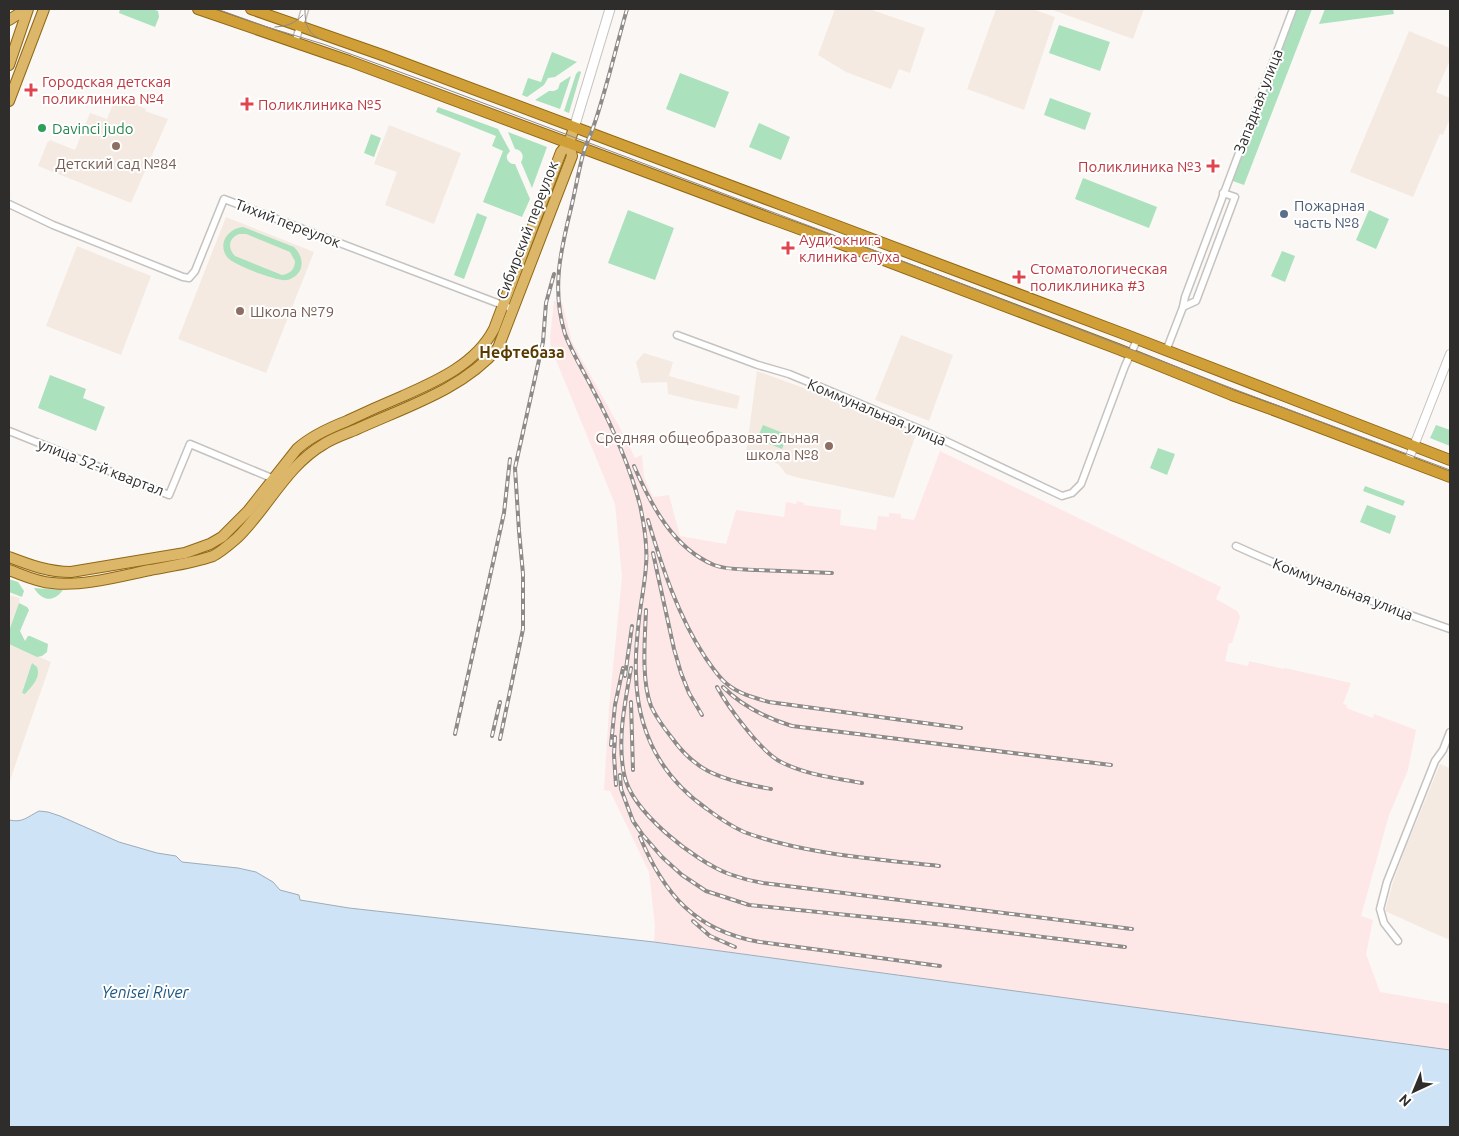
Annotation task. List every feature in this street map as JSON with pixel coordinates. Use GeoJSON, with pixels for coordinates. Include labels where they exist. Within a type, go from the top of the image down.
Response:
{"type":"FeatureCollection","features":[{"type":"Feature","properties":{"kind":"highway"},"geometry":{"type":"LineString","coordinates":[[198,9],[349,61],[852,248],[1450,477]]}},
{"type":"Feature","properties":{"kind":"highway"},"geometry":{"type":"LineString","coordinates":[[251,9],[394,59],[1166,350],[1450,460]]}},
{"type":"Feature","properties":{"kind":"main road"},"geometry":{"type":"LineString","coordinates":[[9,20],[23,9]]}},
{"type":"Feature","properties":{"kind":"main road"},"geometry":{"type":"LineString","coordinates":[[9,64],[28,9]]}},
{"type":"Feature","properties":{"kind":"main road"},"geometry":{"type":"LineString","coordinates":[[9,101],[44,9]]}},
{"type":"Feature","properties":{"kind":"main road"},"geometry":{"type":"LineString","coordinates":[[568,143],[610,9]]}},
{"type":"Feature","properties":{"kind":"main road","name":"Сибирский переулок"},"geometry":{"type":"LineString","coordinates":[[242,525],[274,479],[303,444],[321,432],[434,382],[456,369],[477,353],[488,341],[561,152],[568,143]]}},
{"type":"Feature","properties":{"kind":"main road","name":"Сибирский переулок"},"geometry":{"type":"LineString","coordinates":[[9,570],[53,584],[73,583],[95,581],[186,558],[242,525],[306,455],[325,443],[439,392],[481,366],[498,348],[513,310],[572,156],[568,143]]}},
{"type":"Feature","properties":{"kind":"main road","name":"Сибирский переулок"},"geometry":{"type":"LineString","coordinates":[[9,557],[42,569],[57,572],[71,572],[186,558]]}},
{"type":"Feature","properties":{"kind":"main road"},"geometry":{"type":"LineString","coordinates":[[71,572],[73,583]]}},
{"type":"Feature","properties":{"kind":"street","name":"Западная улица"},"geometry":{"type":"LineString","coordinates":[[1166,350],[1293,9]]}},
{"type":"Feature","properties":{"kind":"street"},"geometry":{"type":"LineString","coordinates":[[295,43],[304,12]]}},
{"type":"Feature","properties":{"kind":"street","name":"Западная улица"},"geometry":{"type":"LineString","coordinates":[[1183,307],[1196,301],[1227,220],[1235,197],[1223,193]]}},
{"type":"Feature","properties":{"kind":"street","name":"Тихий переулок"},"geometry":{"type":"LineString","coordinates":[[9,204],[53,224],[189,278],[195,271],[224,199],[502,306]]}},
{"type":"Feature","properties":{"kind":"street"},"geometry":{"type":"LineString","coordinates":[[502,306],[513,310]]}},
{"type":"Feature","properties":{"kind":"street","name":"Коммунальная улица"},"geometry":{"type":"LineString","coordinates":[[677,335],[758,365],[789,374],[984,458],[1062,496],[1072,493],[1081,484],[1125,366],[1131,355]]}},
{"type":"Feature","properties":{"kind":"street"},"geometry":{"type":"LineString","coordinates":[[1131,355],[1137,340]]}},
{"type":"Feature","properties":{"kind":"street"},"geometry":{"type":"LineString","coordinates":[[1408,461],[1450,354]]}},
{"type":"Feature","properties":{"kind":"street","name":"улица 52-й квартал"},"geometry":{"type":"LineString","coordinates":[[9,431],[169,495],[190,444],[238,462],[274,479]]}},
{"type":"Feature","properties":{"kind":"street","name":"Коммунальная улица"},"geometry":{"type":"LineString","coordinates":[[1236,546],[1370,601],[1450,629]]}},
{"type":"Feature","properties":{"kind":"street"},"geometry":{"type":"LineString","coordinates":[[1398,941],[1384,924],[1380,909],[1386,882],[1435,761],[1443,750],[1450,732]]}},
{"type":"Feature","properties":{"kind":"shaded area"},"geometry":{"type":"Polygon","coordinates":[[[835,9],[869,9],[925,28],[910,73],[899,69],[891,89],[846,72],[818,55],[835,9]]]}},
{"type":"Feature","properties":{"kind":"shaded area"},"geometry":{"type":"Polygon","coordinates":[[[996,9],[1032,9],[1055,17],[1024,110],[967,89],[996,9]]]}},
{"type":"Feature","properties":{"kind":"shaded area"},"geometry":{"type":"Polygon","coordinates":[[[1050,9],[1144,9],[1133,39],[1050,9]]]}},
{"type":"Feature","properties":{"kind":"shaded area"},"geometry":{"type":"Polygon","coordinates":[[[1409,31],[1450,48],[1450,60],[1436,92],[1450,98],[1450,118],[1443,135],[1440,134],[1413,197],[1350,172],[1409,31]]]}},
{"type":"Feature","properties":{"kind":"shaded area","name":"Детский сад №84"},"geometry":{"type":"Polygon","coordinates":[[[116,96],[146,109],[145,111],[168,119],[131,203],[38,166],[50,140],[75,150],[90,113],[107,119],[116,96]]]}},
{"type":"Feature","properties":{"kind":"shaded area"},"geometry":{"type":"Polygon","coordinates":[[[389,125],[461,153],[434,224],[385,205],[397,172],[374,164],[389,125]]]}},
{"type":"Feature","properties":{"kind":"shaded area","name":"Школа №79"},"geometry":{"type":"Polygon","coordinates":[[[226,217],[314,252],[266,373],[178,339],[226,217]]]}},
{"type":"Feature","properties":{"kind":"shaded area"},"geometry":{"type":"Polygon","coordinates":[[[77,246],[151,276],[121,355],[46,326],[77,246]]]}},
{"type":"Feature","properties":{"kind":"shaded area"},"geometry":{"type":"Polygon","coordinates":[[[554,301],[562,302],[572,342],[635,458],[642,455],[644,477],[653,497],[669,495],[680,536],[726,544],[736,510],[784,517],[786,502],[796,504],[797,501],[804,503],[804,505],[841,510],[840,525],[876,530],[878,516],[889,517],[889,513],[901,514],[901,518],[914,520],[940,451],[1221,587],[1216,599],[1237,611],[1240,617],[1232,643],[1229,643],[1225,661],[1248,666],[1249,661],[1351,683],[1343,704],[1347,705],[1346,708],[1373,718],[1374,714],[1416,730],[1408,770],[1389,815],[1361,916],[1373,920],[1366,954],[1380,992],[1450,1004],[1450,1050],[654,942],[655,926],[649,872],[610,791],[604,790],[609,707],[622,577],[615,504],[551,348],[550,338],[554,301]]]}},
{"type":"Feature","properties":{"kind":"shaded area"},"geometry":{"type":"Polygon","coordinates":[[[901,335],[953,355],[929,421],[875,400],[901,335]]]}},
{"type":"Feature","properties":{"kind":"shaded area"},"geometry":{"type":"Polygon","coordinates":[[[644,353],[673,362],[669,376],[740,396],[737,409],[668,394],[667,382],[641,383],[636,362],[644,353]]]}},
{"type":"Feature","properties":{"kind":"shaded area","name":"Средняя общеобразовательная школа №8"},"geometry":{"type":"Polygon","coordinates":[[[757,371],[823,395],[916,434],[894,498],[795,477],[786,474],[779,465],[769,459],[757,458],[745,461],[757,371]]]}},
{"type":"Feature","properties":{"kind":"shaded area"},"geometry":{"type":"Polygon","coordinates":[[[9,595],[20,598],[9,631],[9,595]]]}},
{"type":"Feature","properties":{"kind":"shaded area"},"geometry":{"type":"Polygon","coordinates":[[[9,644],[51,662],[9,783],[9,644]]]}},
{"type":"Feature","properties":{"kind":"shaded area"},"geometry":{"type":"Polygon","coordinates":[[[1440,764],[1450,768],[1450,940],[1385,911],[1404,852],[1440,764]]]}},
{"type":"Feature","properties":{"kind":"green space"},"geometry":{"type":"Polygon","coordinates":[[[120,9],[152,9],[158,11],[159,17],[155,27],[119,13],[120,9]]]}},
{"type":"Feature","properties":{"kind":"green space"},"geometry":{"type":"Polygon","coordinates":[[[1297,9],[1312,9],[1244,185],[1230,180],[1297,9]]]}},
{"type":"Feature","properties":{"kind":"green space"},"geometry":{"type":"Polygon","coordinates":[[[1325,9],[1393,9],[1394,14],[1319,24],[1325,9]]]}},
{"type":"Feature","properties":{"kind":"green space"},"geometry":{"type":"Polygon","coordinates":[[[1059,25],[1110,42],[1100,71],[1049,53],[1059,25]]]}},
{"type":"Feature","properties":{"kind":"green space"},"geometry":{"type":"Polygon","coordinates":[[[552,52],[577,62],[555,77],[548,78],[544,85],[527,97],[522,95],[528,78],[541,82],[552,52]]]}},
{"type":"Feature","properties":{"kind":"green space"},"geometry":{"type":"Polygon","coordinates":[[[579,71],[581,72],[569,113],[564,111],[576,74],[579,71]]]}},
{"type":"Feature","properties":{"kind":"green space"},"geometry":{"type":"Polygon","coordinates":[[[680,73],[729,92],[715,128],[666,109],[680,73]]]}},
{"type":"Feature","properties":{"kind":"green space"},"geometry":{"type":"Polygon","coordinates":[[[571,76],[560,109],[535,100],[549,91],[558,89],[560,83],[571,76]]]}},
{"type":"Feature","properties":{"kind":"green space"},"geometry":{"type":"Polygon","coordinates":[[[1050,98],[1091,113],[1085,130],[1044,115],[1050,98]]]}},
{"type":"Feature","properties":{"kind":"green space"},"geometry":{"type":"Polygon","coordinates":[[[438,107],[498,129],[510,151],[507,155],[508,160],[515,164],[530,199],[522,217],[483,202],[503,151],[492,146],[496,136],[436,112],[438,107]]]}},
{"type":"Feature","properties":{"kind":"green space"},"geometry":{"type":"Polygon","coordinates":[[[759,123],[790,137],[781,160],[749,147],[759,123]]]}},
{"type":"Feature","properties":{"kind":"green space"},"geometry":{"type":"Polygon","coordinates":[[[508,132],[547,147],[532,188],[521,162],[522,154],[515,149],[508,132]]]}},
{"type":"Feature","properties":{"kind":"green space"},"geometry":{"type":"Polygon","coordinates":[[[371,134],[381,138],[374,157],[364,153],[371,134]]]}},
{"type":"Feature","properties":{"kind":"green space"},"geometry":{"type":"Polygon","coordinates":[[[1083,178],[1157,207],[1149,228],[1075,199],[1083,178]]]}},
{"type":"Feature","properties":{"kind":"green space"},"geometry":{"type":"Polygon","coordinates":[[[628,210],[674,228],[655,280],[608,263],[628,210]]]}},
{"type":"Feature","properties":{"kind":"green space"},"geometry":{"type":"Polygon","coordinates":[[[1369,210],[1389,219],[1376,249],[1356,240],[1369,210]]]}},
{"type":"Feature","properties":{"kind":"green space"},"geometry":{"type":"Polygon","coordinates":[[[477,213],[487,217],[464,279],[454,275],[477,213]]]}},
{"type":"Feature","properties":{"kind":"green space"},"geometry":{"type":"Polygon","coordinates":[[[243,227],[294,247],[299,254],[302,265],[296,276],[291,279],[282,280],[256,272],[227,257],[223,247],[224,242],[229,233],[243,227]],[[239,234],[231,241],[230,247],[235,256],[282,275],[292,271],[295,261],[290,252],[246,234],[239,234]]]}},
{"type":"Feature","properties":{"kind":"green space"},"geometry":{"type":"Polygon","coordinates":[[[1282,251],[1295,256],[1285,282],[1271,276],[1282,251]]]}},
{"type":"Feature","properties":{"kind":"green space"},"geometry":{"type":"Polygon","coordinates":[[[50,375],[86,389],[83,398],[105,407],[96,431],[38,408],[50,375]]]}},
{"type":"Feature","properties":{"kind":"green space"},"geometry":{"type":"Polygon","coordinates":[[[763,425],[788,435],[782,449],[757,439],[763,425]]]}},
{"type":"Feature","properties":{"kind":"green space"},"geometry":{"type":"Polygon","coordinates":[[[1436,425],[1450,430],[1450,446],[1430,438],[1436,425]]]}},
{"type":"Feature","properties":{"kind":"green space"},"geometry":{"type":"Polygon","coordinates":[[[1158,448],[1175,454],[1167,475],[1150,468],[1158,448]]]}},
{"type":"Feature","properties":{"kind":"green space"},"geometry":{"type":"Polygon","coordinates":[[[1365,486],[1405,501],[1403,506],[1363,491],[1365,486]]]}},
{"type":"Feature","properties":{"kind":"green space"},"geometry":{"type":"Polygon","coordinates":[[[1367,505],[1396,516],[1390,534],[1360,522],[1367,505]]]}},
{"type":"Feature","properties":{"kind":"green space"},"geometry":{"type":"Polygon","coordinates":[[[9,579],[18,582],[24,591],[22,597],[9,592],[9,579]]]}},
{"type":"Feature","properties":{"kind":"green space"},"geometry":{"type":"Polygon","coordinates":[[[34,588],[63,590],[52,599],[48,599],[40,596],[34,588]]]}},
{"type":"Feature","properties":{"kind":"green space"},"geometry":{"type":"Polygon","coordinates":[[[19,603],[29,610],[20,631],[25,641],[30,636],[48,644],[47,652],[42,656],[37,657],[9,644],[9,631],[19,603]]]}},
{"type":"Feature","properties":{"kind":"green space"},"geometry":{"type":"Polygon","coordinates":[[[32,663],[37,667],[38,675],[25,694],[22,693],[32,663]]]}},
{"type":"Feature","properties":{"kind":"water","name":"Yenisei River"},"geometry":{"type":"Polygon","coordinates":[[[39,811],[60,816],[119,842],[157,853],[176,856],[182,862],[238,868],[256,872],[273,882],[280,890],[299,895],[300,900],[349,908],[654,942],[1450,1050],[1450,1127],[9,1127],[9,820],[21,820],[39,811]]]}},
{"type":"Feature","properties":{"kind":"tram line"},"geometry":{"type":"LineString","coordinates":[[217,9],[323,44],[430,83],[1450,470]]}},
{"type":"Feature","properties":{"kind":"tram line"},"geometry":{"type":"LineString","coordinates":[[305,10],[310,31],[321,39]]}},
{"type":"Feature","properties":{"kind":"tram line"},"geometry":{"type":"LineString","coordinates":[[275,27],[290,24],[297,21],[303,15]]}},
{"type":"Feature","properties":{"kind":"railway"},"geometry":{"type":"LineString","coordinates":[[627,9],[603,96],[582,157],[564,237],[558,285],[561,317],[565,334],[606,415],[631,475],[640,505],[645,535],[646,557],[636,667],[637,695],[647,733],[664,767],[676,782],[690,796],[744,832],[790,846],[815,851],[939,866]]}},
{"type":"Feature","properties":{"kind":"railway"},"geometry":{"type":"LineString","coordinates":[[500,739],[523,629],[523,574],[515,468],[543,342],[546,303],[554,274]]}},
{"type":"Feature","properties":{"kind":"railway"},"geometry":{"type":"LineString","coordinates":[[455,734],[504,513],[510,459]]}},
{"type":"Feature","properties":{"kind":"railway"},"geometry":{"type":"LineString","coordinates":[[634,466],[648,496],[665,524],[687,548],[699,557],[714,565],[729,569],[832,573]]}},
{"type":"Feature","properties":{"kind":"railway"},"geometry":{"type":"LineString","coordinates":[[648,520],[665,573],[695,641],[721,678],[732,687],[747,695],[769,702],[961,728]]}},
{"type":"Feature","properties":{"kind":"railway"},"geometry":{"type":"LineString","coordinates":[[653,553],[681,673],[689,693],[702,715]]}},
{"type":"Feature","properties":{"kind":"railway"},"geometry":{"type":"LineString","coordinates":[[646,610],[644,658],[646,684],[651,706],[663,726],[684,752],[703,768],[731,780],[771,789]]}},
{"type":"Feature","properties":{"kind":"railway"},"geometry":{"type":"LineString","coordinates":[[625,676],[632,626]]}},
{"type":"Feature","properties":{"kind":"railway"},"geometry":{"type":"LineString","coordinates":[[611,745],[615,705],[623,668]]}},
{"type":"Feature","properties":{"kind":"railway"},"geometry":{"type":"LineString","coordinates":[[631,668],[626,694],[621,748],[624,774],[629,789],[651,819],[666,833],[683,847],[715,868],[737,877],[763,883],[1132,929]]}},
{"type":"Feature","properties":{"kind":"railway"},"geometry":{"type":"LineString","coordinates":[[717,687],[746,728],[773,757],[801,770],[862,783]]}},
{"type":"Feature","properties":{"kind":"railway"},"geometry":{"type":"LineString","coordinates":[[723,687],[755,711],[792,726],[1111,765]]}},
{"type":"Feature","properties":{"kind":"railway"},"geometry":{"type":"LineString","coordinates":[[492,736],[500,702]]}},
{"type":"Feature","properties":{"kind":"railway"},"geometry":{"type":"LineString","coordinates":[[631,702],[633,770]]}},
{"type":"Feature","properties":{"kind":"railway"},"geometry":{"type":"LineString","coordinates":[[615,737],[616,785]]}},
{"type":"Feature","properties":{"kind":"railway"},"geometry":{"type":"LineString","coordinates":[[620,775],[621,789],[633,821],[642,834],[662,857],[682,875],[706,891],[749,905],[945,925],[1125,947]]}},
{"type":"Feature","properties":{"kind":"railway"},"geometry":{"type":"LineString","coordinates":[[640,837],[649,857],[671,892],[685,907],[717,929],[737,937],[760,942],[940,966]]}},
{"type":"Feature","properties":{"kind":"railway"},"geometry":{"type":"LineString","coordinates":[[693,921],[710,936],[735,947]]}},
{"type":"Feature","properties":{"kind":"place","name":"Городская детская поликлиника №4"},"geometry":{"type":"Point","coordinates":[31,90]}},
{"type":"Feature","properties":{"kind":"place","name":"Поликлиника №5"},"geometry":{"type":"Point","coordinates":[247,104]}},
{"type":"Feature","properties":{"kind":"place","name":"Davinci judo"},"geometry":{"type":"Point","coordinates":[42,128]}},
{"type":"Feature","properties":{"kind":"place","name":"Детский сад №84"},"geometry":{"type":"Point","coordinates":[116,146]}},
{"type":"Feature","properties":{"kind":"place","name":"Поликлиника №3"},"geometry":{"type":"Point","coordinates":[1213,166]}},
{"type":"Feature","properties":{"kind":"place","name":"Пожарная часть №8"},"geometry":{"type":"Point","coordinates":[1284,214]}},
{"type":"Feature","properties":{"kind":"place","name":"Аудиокнига клиника слуха"},"geometry":{"type":"Point","coordinates":[788,248]}},
{"type":"Feature","properties":{"kind":"place","name":"Стоматологическая поликлиника #3"},"geometry":{"type":"Point","coordinates":[1019,277]}},
{"type":"Feature","properties":{"kind":"place","name":"Школа №79"},"geometry":{"type":"Point","coordinates":[240,311]}},
{"type":"Feature","properties":{"kind":"place","name":"Средняя общеобразовательная школа №8"},"geometry":{"type":"Point","coordinates":[829,446]}},
{"type":"Feature","properties":{"kind":"district","name":"Нефтебаза"},"geometry":{"type":"Point","coordinates":[522,352]}}]}
